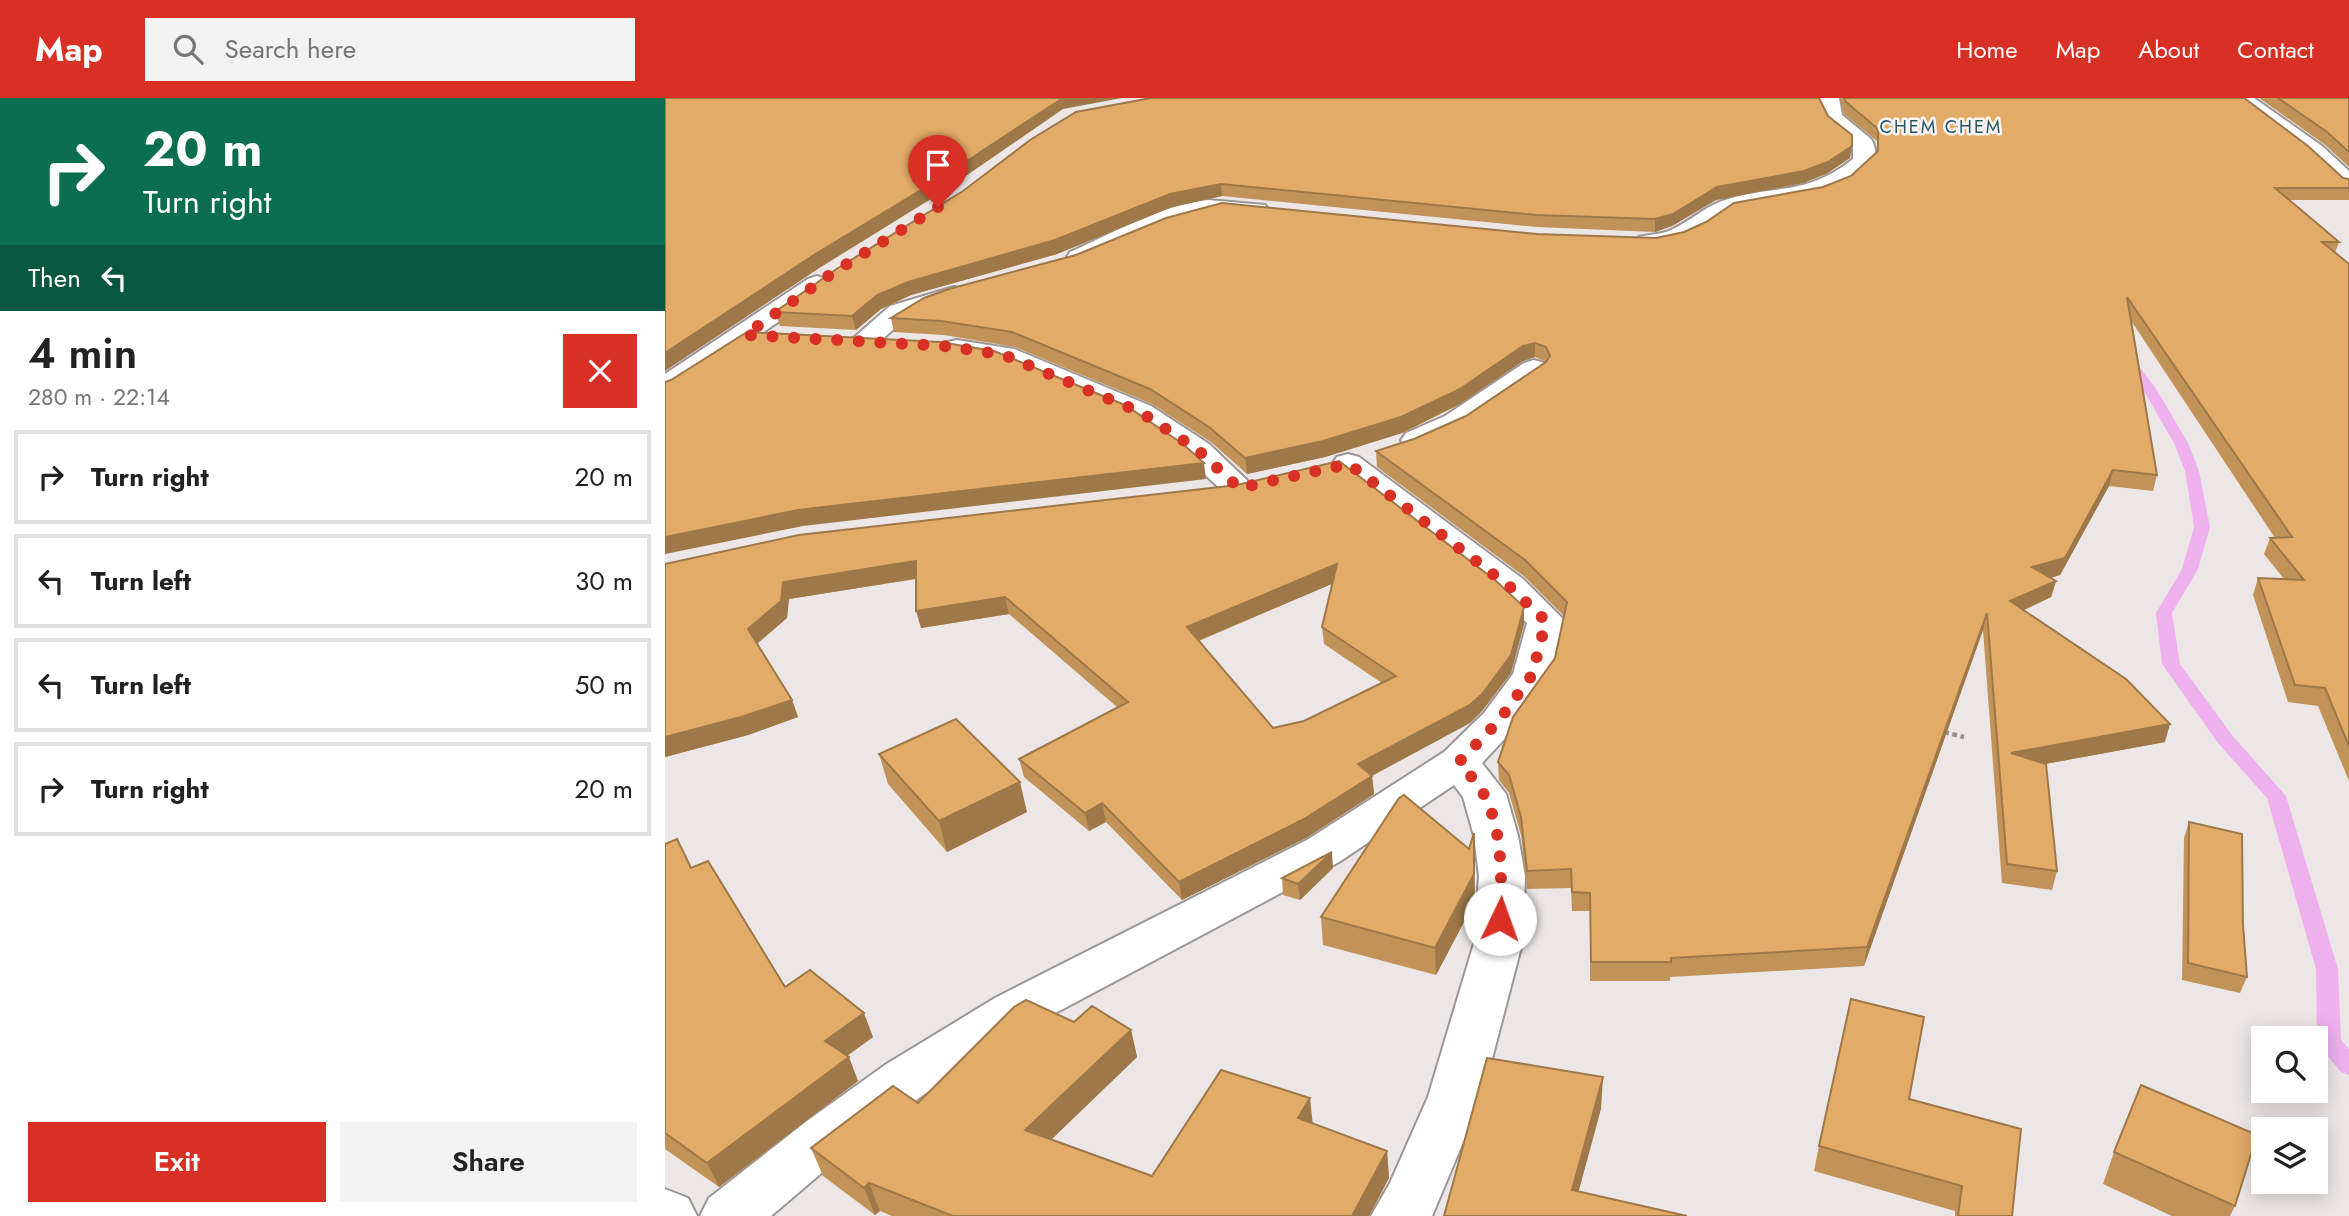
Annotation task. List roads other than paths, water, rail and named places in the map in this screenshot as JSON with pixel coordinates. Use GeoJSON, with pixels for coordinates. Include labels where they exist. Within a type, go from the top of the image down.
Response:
{"type":"FeatureCollection","features":[{"type":"Feature","properties":{"kind":"street"},"geometry":{"type":"LineString","coordinates":[[1629,242],[1655,242],[1674,238],[1696,228],[1725,207],[1813,192],[1840,181],[1864,161],[1864,143],[1833,118],[1827,104],[1829,98]]}},
{"type":"Feature","properties":{"kind":"street"},"geometry":{"type":"LineString","coordinates":[[2241,98],[2314,151],[2349,183]]}},
{"type":"Feature","properties":{"kind":"street"},"geometry":{"type":"LineString","coordinates":[[1059,264],[1108,245],[1158,220],[1199,208],[1223,206],[1280,212]]}},
{"type":"Feature","properties":{"kind":"street"},"geometry":{"type":"LineString","coordinates":[[665,387],[841,268]]}},
{"type":"Feature","properties":{"kind":"street"},"geometry":{"type":"LineString","coordinates":[[975,289],[899,312],[851,340],[918,344],[1004,355],[1140,412],[1252,485],[1200,492]]}},
{"type":"Feature","properties":{"kind":"street"},"geometry":{"type":"LineString","coordinates":[[745,335],[785,337]]}},
{"type":"Feature","properties":{"kind":"street"},"geometry":{"type":"LineString","coordinates":[[729,1216],[904,1080],[991,1026],[1323,851],[1459,762],[1498,722],[1532,675],[1546,621],[1510,587],[1359,459],[1456,422],[1534,369]]}},
{"type":"Feature","properties":{"kind":"street"},"geometry":{"type":"LineString","coordinates":[[1400,1216],[1412,1198],[1455,1097],[1499,940],[1502,876],[1496,836],[1484,794],[1459,762]]}},
{"type":"Feature","properties":{"kind":"waterway"},"geometry":{"type":"LineString","coordinates":[[2128,361],[2150,390],[2181,443],[2192,471],[2202,527],[2190,569],[2164,613],[2171,664],[2225,739],[2276,796],[2327,969],[2329,1043],[2349,1065]]}},
{"type":"Feature","properties":{"kind":"district","name":"CHEM CHEM"},"geometry":{"type":"Point","coordinates":[1941,127]}}]}
